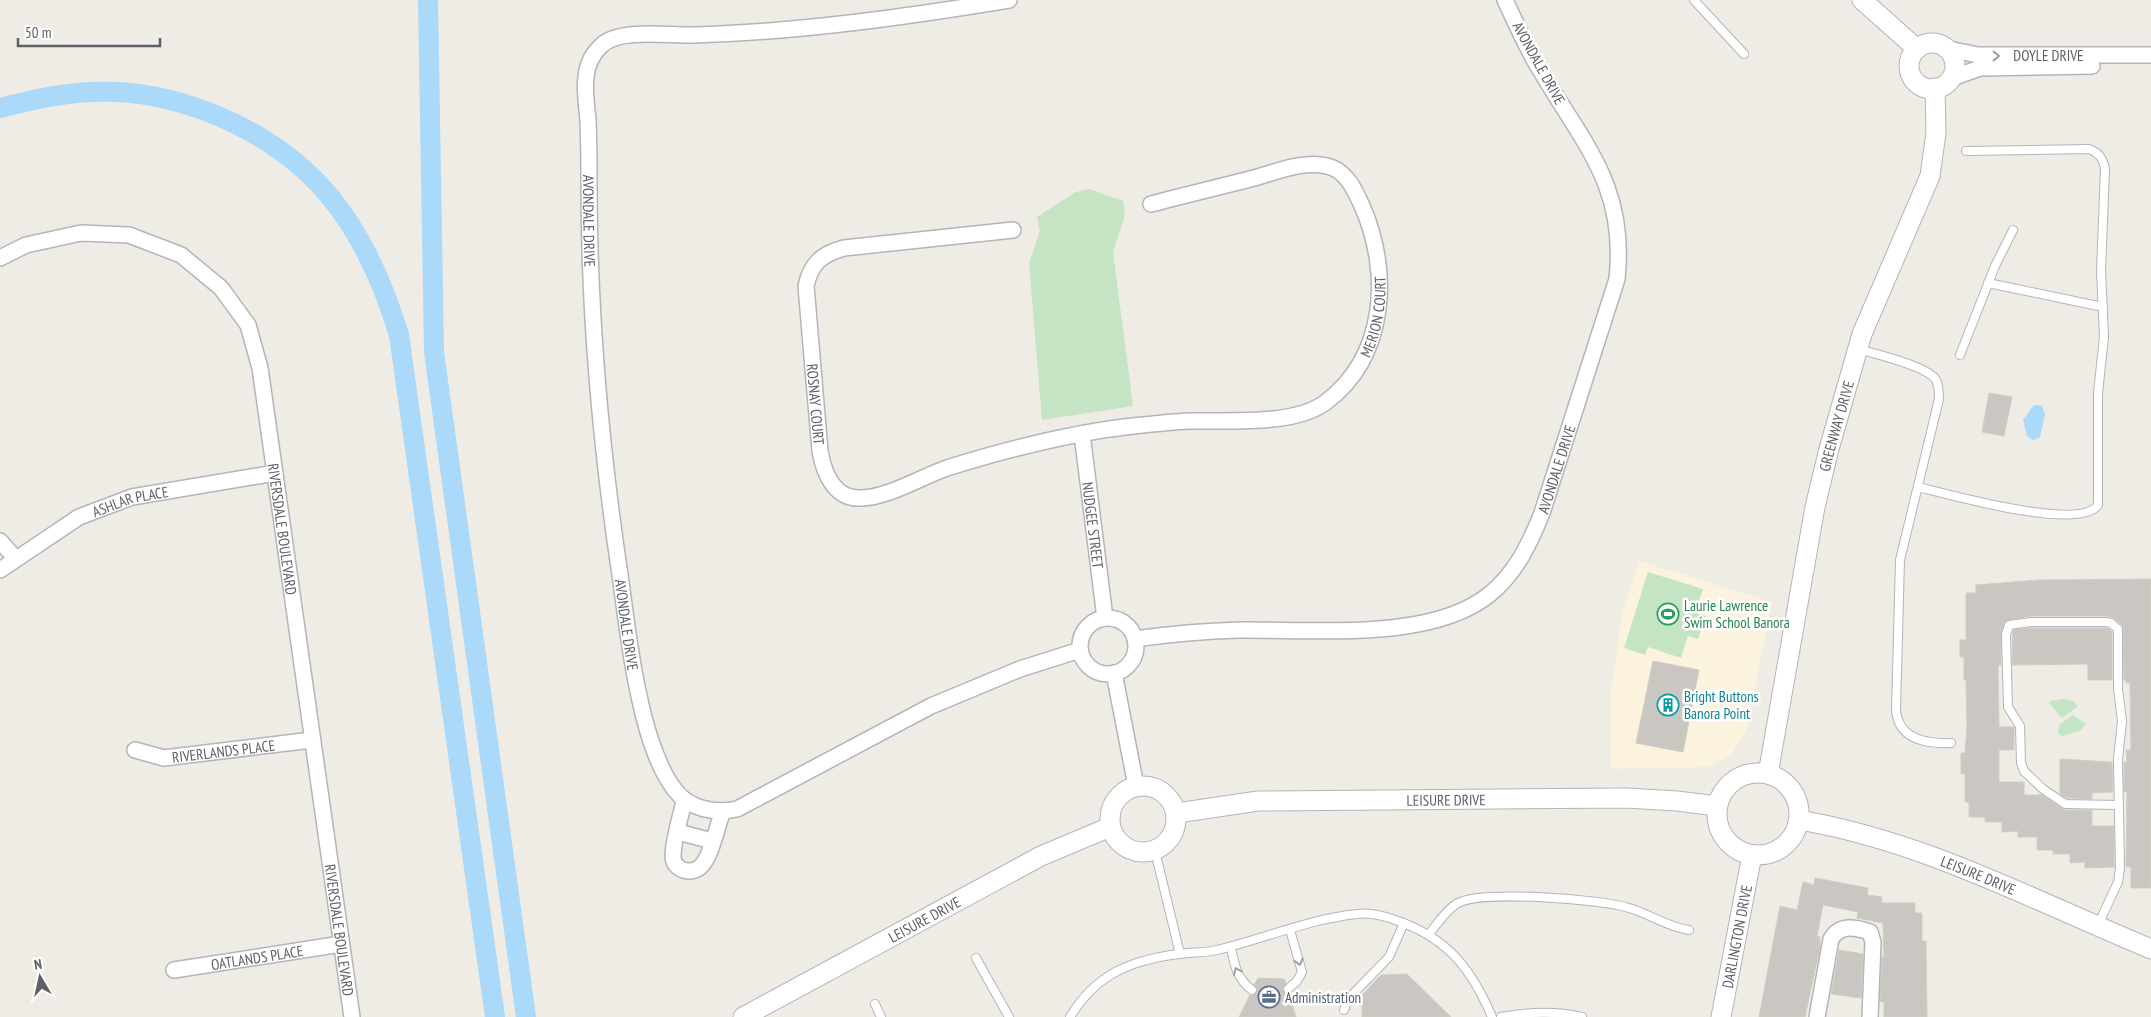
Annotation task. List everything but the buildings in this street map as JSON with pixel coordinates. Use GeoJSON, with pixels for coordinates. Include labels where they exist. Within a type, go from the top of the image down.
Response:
{"type":"FeatureCollection","features":[{"type":"Feature","properties":{"kind":"street","name":"AVONDALE DRIVE"},"geometry":{"type":"LineString","coordinates":[[684,800],[667,776],[652,741],[640,702],[608,489],[596,379],[589,240],[589,139],[585,78],[590,59],[604,42],[626,35],[710,34],[817,26],[1009,0]]}},
{"type":"Feature","properties":{"kind":"street","name":"AVONDALE DRIVE"},"geometry":{"type":"LineString","coordinates":[[1135,639],[1206,631],[1389,629],[1428,624],[1460,613],[1490,594],[1513,570],[1530,542],[1542,513],[1617,280],[1619,245],[1613,201],[1603,175],[1538,67],[1505,0]]}},
{"type":"Feature","properties":{"kind":"street"},"geometry":{"type":"LineString","coordinates":[[1862,0],[1918,48]]}},
{"type":"Feature","properties":{"kind":"street"},"geometry":{"type":"LineString","coordinates":[[1930,43],[1936,43],[1948,49],[1955,63],[1952,78],[1947,83],[1935,88],[1920,85],[1911,74],[1910,60],[1918,48],[1930,43]]}},
{"type":"Feature","properties":{"kind":"street","name":"DOYLE DRIVE"},"geometry":{"type":"LineString","coordinates":[[1948,49],[1978,55],[2151,55]]}},
{"type":"Feature","properties":{"kind":"street","name":"DOYLE DRIVE"},"geometry":{"type":"LineString","coordinates":[[1952,78],[1962,72],[1985,67],[2151,66]]}},
{"type":"Feature","properties":{"kind":"street","name":"GREENWAY DRIVE"},"geometry":{"type":"LineString","coordinates":[[1768,774],[1817,495],[1841,403],[1858,349],[1876,300],[1917,211],[1930,176],[1936,133],[1935,88]]}},
{"type":"Feature","properties":{"kind":"street","name":"MERION COURT"},"geometry":{"type":"LineString","coordinates":[[1082,434],[1176,422],[1295,416],[1324,404],[1346,386],[1364,359],[1374,330],[1380,298],[1380,269],[1375,241],[1356,192],[1339,170],[1329,166],[1301,166],[1151,204]]}},
{"type":"Feature","properties":{"kind":"street","name":"ROSNAY COURT"},"geometry":{"type":"LineString","coordinates":[[1013,230],[844,248],[829,252],[816,261],[808,273],[806,286],[822,466],[827,478],[836,488],[846,496],[861,499],[877,496],[939,471],[983,457],[1082,434]]}},
{"type":"Feature","properties":{"kind":"street","name":"RIVERSDALE BOULEVARD"},"geometry":{"type":"LineString","coordinates":[[0,258],[26,245],[81,232],[128,235],[181,255],[220,288],[248,325],[260,368],[352,1017]]}},
{"type":"Feature","properties":{"kind":"street","name":"NUDGEE STREET"},"geometry":{"type":"LineString","coordinates":[[1082,434],[1105,618]]}},
{"type":"Feature","properties":{"kind":"street","name":"ASHLAR PLACE"},"geometry":{"type":"LineString","coordinates":[[0,570],[15,558],[79,517],[132,497],[275,473]]}},
{"type":"Feature","properties":{"kind":"street"},"geometry":{"type":"LineString","coordinates":[[0,541],[15,558]]}},
{"type":"Feature","properties":{"kind":"street"},"geometry":{"type":"LineString","coordinates":[[1105,618],[1113,618],[1127,626],[1135,639],[1136,648],[1129,664],[1114,673],[1096,671],[1083,659],[1080,650],[1079,642],[1085,628],[1091,623],[1105,618]]}},
{"type":"Feature","properties":{"kind":"street"},"geometry":{"type":"LineString","coordinates":[[722,811],[702,866],[693,871],[684,871],[677,866],[673,857],[684,800],[704,809],[722,811],[743,807],[931,706],[973,686],[1080,650]]}},
{"type":"Feature","properties":{"kind":"street"},"geometry":{"type":"LineString","coordinates":[[1114,673],[1136,786]]}},
{"type":"Feature","properties":{"kind":"street","name":"RIVERLANDS PLACE"},"geometry":{"type":"LineString","coordinates":[[135,750],[164,758],[312,740]]}},
{"type":"Feature","properties":{"kind":"street"},"geometry":{"type":"LineString","coordinates":[[1746,774],[1768,774],[1782,780],[1792,791],[1797,800],[1799,820],[1796,830],[1783,847],[1763,856],[1752,855],[1732,847],[1724,838],[1719,829],[1717,806],[1727,787],[1735,779],[1746,774]]}},
{"type":"Feature","properties":{"kind":"street"},"geometry":{"type":"LineString","coordinates":[[1136,786],[1156,788],[1166,794],[1173,802],[1177,812],[1177,824],[1173,836],[1165,845],[1155,851],[1144,853],[1132,851],[1115,837],[1110,827],[1110,814],[1114,802],[1123,793],[1136,786]]}},
{"type":"Feature","properties":{"kind":"street","name":"LEISURE DRIVE"},"geometry":{"type":"LineString","coordinates":[[1177,812],[1268,800],[1626,798],[1717,806]]}},
{"type":"Feature","properties":{"kind":"street","name":"LEISURE DRIVE"},"geometry":{"type":"LineString","coordinates":[[1799,820],[1845,828],[1917,850],[1998,881],[2097,927],[2151,949]]}},
{"type":"Feature","properties":{"kind":"street","name":"LEISURE DRIVE"},"geometry":{"type":"LineString","coordinates":[[743,1017],[1041,856],[1110,827]]}},
{"type":"Feature","properties":{"kind":"street"},"geometry":{"type":"LineString","coordinates":[[678,832],[712,841]]}},
{"type":"Feature","properties":{"kind":"street","name":"DARLINGTON DRIVE"},"geometry":{"type":"LineString","coordinates":[[1721,1017],[1752,855]]}},
{"type":"Feature","properties":{"kind":"street"},"geometry":{"type":"LineString","coordinates":[[1817,1017],[1831,939],[1835,932],[1846,927],[1870,932],[1872,942],[1870,1017]]}},
{"type":"Feature","properties":{"kind":"street","name":"OATLANDS PLACE"},"geometry":{"type":"LineString","coordinates":[[174,970],[341,944]]}},
{"type":"Feature","properties":{"kind":"lane"},"geometry":{"type":"LineString","coordinates":[[1694,0],[1744,54]]}},
{"type":"Feature","properties":{"kind":"lane"},"geometry":{"type":"LineString","coordinates":[[1918,487],[2029,513],[2074,513],[2096,509],[2099,497],[2098,393],[2104,338],[2101,259],[2105,169],[2101,157],[2093,150],[2084,149],[1966,151]]}},
{"type":"Feature","properties":{"kind":"lane"},"geometry":{"type":"LineString","coordinates":[[1960,355],[1988,283],[2013,230]]}},
{"type":"Feature","properties":{"kind":"lane"},"geometry":{"type":"LineString","coordinates":[[1988,283],[2102,307]]}},
{"type":"Feature","properties":{"kind":"lane"},"geometry":{"type":"LineString","coordinates":[[1858,349],[1922,369],[1936,380],[1939,399],[1899,571],[1897,717],[1901,728],[1912,738],[1935,744],[1951,743]]}},
{"type":"Feature","properties":{"kind":"lane"},"geometry":{"type":"LineString","coordinates":[[2097,927],[2120,877],[2118,805],[2122,721],[2118,689],[2118,629],[2111,623],[2106,622],[2031,622],[2010,624],[2006,635],[2008,707],[2020,726],[2021,763],[2024,771],[2065,804],[2118,805]]}},
{"type":"Feature","properties":{"kind":"lane"},"geometry":{"type":"LineString","coordinates":[[1155,851],[1180,954]]}},
{"type":"Feature","properties":{"kind":"lane"},"geometry":{"type":"LineString","coordinates":[[1429,934],[1458,904],[1476,899],[1500,898],[1559,898],[1602,902],[1629,908],[1673,928],[1689,930]]}},
{"type":"Feature","properties":{"kind":"lane"},"geometry":{"type":"LineString","coordinates":[[1070,1017],[1081,999],[1107,976],[1138,961],[1212,951],[1320,920],[1358,914],[1387,917],[1429,934],[1464,965],[1482,994],[1492,1017]]}},
{"type":"Feature","properties":{"kind":"lane"},"geometry":{"type":"LineString","coordinates":[[1344,1010],[1348,999],[1389,957],[1404,923]]}},
{"type":"Feature","properties":{"kind":"lane"},"geometry":{"type":"LineString","coordinates":[[1288,989],[1297,981],[1302,972],[1290,930]]}},
{"type":"Feature","properties":{"kind":"lane"},"geometry":{"type":"LineString","coordinates":[[1231,946],[1235,968],[1243,983],[1252,990]]}},
{"type":"Feature","properties":{"kind":"lane"},"geometry":{"type":"LineString","coordinates":[[976,958],[1009,1017]]}},
{"type":"Feature","properties":{"kind":"lane"},"geometry":{"type":"LineString","coordinates":[[874,1004],[881,1017]]}},
{"type":"Feature","properties":{"kind":"lane"},"geometry":{"type":"LineString","coordinates":[[1501,1017],[1515,1014],[1568,1014],[1582,1017]]}},
{"type":"Feature","properties":{"kind":"shaded area"},"geometry":{"type":"Polygon","coordinates":[[[1639,561],[1772,602],[1746,732],[1731,755],[1707,767],[1611,769],[1610,698],[1623,609],[1639,561]]]}},
{"type":"Feature","properties":{"kind":"green space"},"geometry":{"type":"Polygon","coordinates":[[[1089,189],[1123,201],[1125,215],[1113,252],[1133,406],[1042,420],[1029,263],[1040,230],[1037,217],[1076,192],[1089,189]]]}},
{"type":"Feature","properties":{"kind":"green space","name":"Laurie Lawrence Swim School Banora"},"geometry":{"type":"Polygon","coordinates":[[[1648,572],[1703,589],[1695,612],[1706,616],[1698,639],[1688,636],[1681,658],[1648,647],[1645,655],[1624,648],[1648,572]]]}},
{"type":"Feature","properties":{"kind":"green space"},"geometry":{"type":"Polygon","coordinates":[[[2063,699],[2073,701],[2078,706],[2062,718],[2049,703],[2063,699]]]}},
{"type":"Feature","properties":{"kind":"green space"},"geometry":{"type":"Polygon","coordinates":[[[2073,715],[2086,724],[2081,730],[2063,736],[2060,735],[2058,732],[2060,724],[2073,715]]]}},
{"type":"Feature","properties":{"kind":"water"},"geometry":{"type":"Polygon","coordinates":[[[2034,405],[2042,406],[2045,414],[2040,437],[2033,440],[2027,436],[2023,420],[2034,405]]]}},
{"type":"Feature","properties":{"kind":"waterway"},"geometry":{"type":"LineString","coordinates":[[428,0],[434,352],[526,1017]]}},
{"type":"Feature","properties":{"kind":"waterway"},"geometry":{"type":"LineString","coordinates":[[0,108],[58,95],[122,92],[152,96],[208,112],[246,129],[279,149],[307,173],[332,199],[353,228],[386,296],[399,335],[495,1017]]}},
{"type":"Feature","properties":{"kind":"place","name":"Laurie Lawrence Swim School Banora"},"geometry":{"type":"Point","coordinates":[1668,614]}},
{"type":"Feature","properties":{"kind":"place","name":"Bright Buttons Banora Point"},"geometry":{"type":"Point","coordinates":[1668,705]}},
{"type":"Feature","properties":{"kind":"place","name":"Administration"},"geometry":{"type":"Point","coordinates":[1269,997]}}]}
